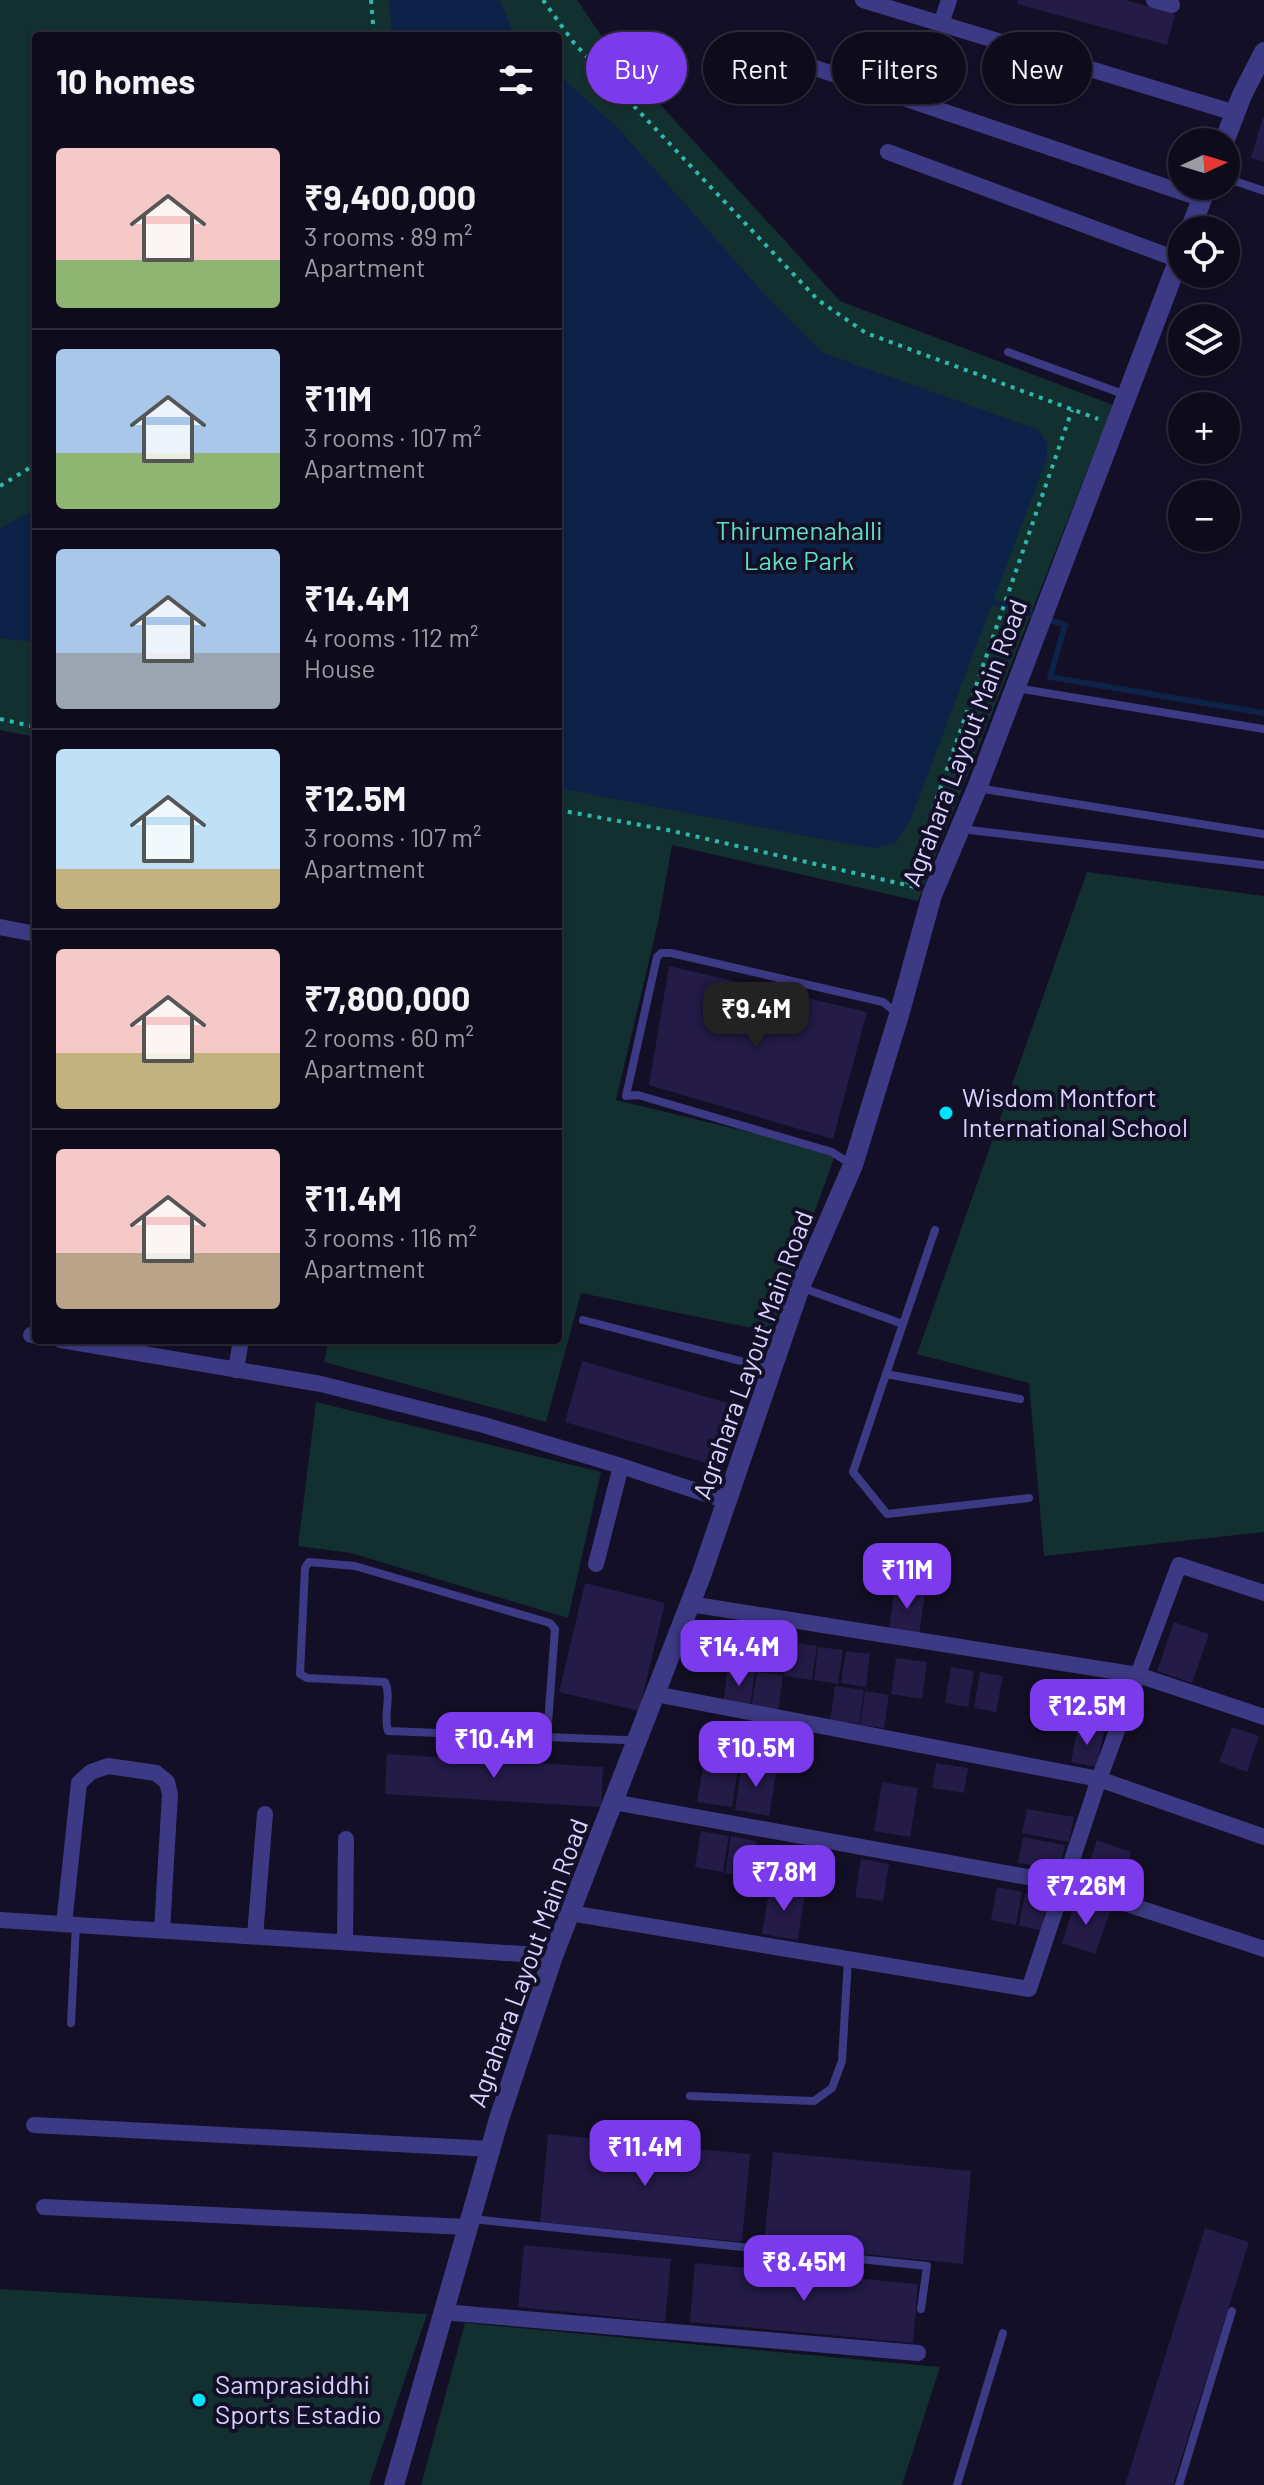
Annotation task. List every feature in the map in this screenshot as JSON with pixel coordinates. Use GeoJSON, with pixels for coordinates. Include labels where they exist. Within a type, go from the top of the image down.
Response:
{"type":"FeatureCollection","features":[{"type":"Feature","properties":{"kind":"street"},"geometry":{"type":"LineString","coordinates":[[863,0],[1235,113]]}},
{"type":"Feature","properties":{"kind":"street"},"geometry":{"type":"LineString","coordinates":[[941,24],[949,0]]}},
{"type":"Feature","properties":{"kind":"street"},"geometry":{"type":"LineString","coordinates":[[1154,0],[1172,5]]}},
{"type":"Feature","properties":{"kind":"street"},"geometry":{"type":"LineString","coordinates":[[1229,128],[1264,52]]}},
{"type":"Feature","properties":{"kind":"street"},"geometry":{"type":"LineString","coordinates":[[816,67],[1168,180]]}},
{"type":"Feature","properties":{"kind":"street"},"geometry":{"type":"LineString","coordinates":[[888,152],[1168,252]]}},
{"type":"Feature","properties":{"kind":"street","name":"Agrahara Layout Main Road"},"geometry":{"type":"LineString","coordinates":[[394,2485],[491,2149],[553,1956],[690,1604],[800,1287],[853,1165],[932,895],[977,788],[1168,287]]}},
{"type":"Feature","properties":{"kind":"street"},"geometry":{"type":"LineString","coordinates":[[0,927],[32,933]]}},
{"type":"Feature","properties":{"kind":"street"},"geometry":{"type":"LineString","coordinates":[[84,1344],[321,1384],[484,1425],[727,1501]]}},
{"type":"Feature","properties":{"kind":"street"},"geometry":{"type":"LineString","coordinates":[[236,1370],[240,1344]]}},
{"type":"Feature","properties":{"kind":"street"},"geometry":{"type":"LineString","coordinates":[[596,1564],[621,1466]]}},
{"type":"Feature","properties":{"kind":"street"},"geometry":{"type":"LineString","coordinates":[[570,1913],[1029,1989],[1099,1779],[1179,1565],[1264,1593]]}},
{"type":"Feature","properties":{"kind":"street"},"geometry":{"type":"LineString","coordinates":[[690,1604],[1138,1675],[1264,1717]]}},
{"type":"Feature","properties":{"kind":"street"},"geometry":{"type":"LineString","coordinates":[[655,1694],[1099,1779],[1264,1837]]}},
{"type":"Feature","properties":{"kind":"street"},"geometry":{"type":"LineString","coordinates":[[70,1924],[79,1783],[91,1772],[108,1766],[156,1773],[167,1782],[170,1794],[162,1930]]}},
{"type":"Feature","properties":{"kind":"street"},"geometry":{"type":"LineString","coordinates":[[613,1802],[1066,1884],[1264,1949]]}},
{"type":"Feature","properties":{"kind":"street"},"geometry":{"type":"LineString","coordinates":[[255,1936],[265,1814]]}},
{"type":"Feature","properties":{"kind":"street"},"geometry":{"type":"LineString","coordinates":[[345,1942],[346,1839]]}},
{"type":"Feature","properties":{"kind":"street"},"geometry":{"type":"LineString","coordinates":[[0,1920],[553,1956]]}},
{"type":"Feature","properties":{"kind":"street"},"geometry":{"type":"LineString","coordinates":[[34,2125],[491,2149]]}},
{"type":"Feature","properties":{"kind":"street"},"geometry":{"type":"LineString","coordinates":[[44,2207],[470,2223]]}},
{"type":"Feature","properties":{"kind":"street"},"geometry":{"type":"LineString","coordinates":[[443,2312],[918,2353]]}},
{"type":"Feature","properties":{"kind":"lane"},"geometry":{"type":"LineString","coordinates":[[1240,183],[1264,191]]}},
{"type":"Feature","properties":{"kind":"lane"},"geometry":{"type":"LineString","coordinates":[[1008,352],[1127,395]]}},
{"type":"Feature","properties":{"kind":"lane"},"geometry":{"type":"LineString","coordinates":[[1015,688],[1264,729]]}},
{"type":"Feature","properties":{"kind":"lane"},"geometry":{"type":"LineString","coordinates":[[977,788],[1264,834]]}},
{"type":"Feature","properties":{"kind":"lane"},"geometry":{"type":"LineString","coordinates":[[960,829],[1264,865]]}},
{"type":"Feature","properties":{"kind":"lane"},"geometry":{"type":"LineString","coordinates":[[853,1165],[832,1152],[638,1095],[626,1096],[657,957],[661,953],[671,953],[883,1002],[899,1015]]}},
{"type":"Feature","properties":{"kind":"lane"},"geometry":{"type":"LineString","coordinates":[[935,1230],[853,1472],[887,1514],[1029,1498]]}},
{"type":"Feature","properties":{"kind":"lane"},"geometry":{"type":"LineString","coordinates":[[800,1287],[903,1324]]}},
{"type":"Feature","properties":{"kind":"lane"},"geometry":{"type":"LineString","coordinates":[[583,1320],[772,1369]]}},
{"type":"Feature","properties":{"kind":"lane"},"geometry":{"type":"LineString","coordinates":[[886,1374],[1020,1399]]}},
{"type":"Feature","properties":{"kind":"lane"},"geometry":{"type":"LineString","coordinates":[[547,1737],[555,1629],[550,1623],[355,1566],[309,1562],[305,1568],[300,1674],[307,1678],[385,1682],[388,1687],[385,1722],[388,1731],[547,1737],[637,1740]]}},
{"type":"Feature","properties":{"kind":"lane"},"geometry":{"type":"LineString","coordinates":[[70,1924],[71,2023]]}},
{"type":"Feature","properties":{"kind":"lane"},"geometry":{"type":"LineString","coordinates":[[690,2096],[814,2101],[832,2088],[842,2061],[848,1959]]}},
{"type":"Feature","properties":{"kind":"lane"},"geometry":{"type":"LineString","coordinates":[[470,2223],[927,2266],[921,2309]]}},
{"type":"Feature","properties":{"kind":"lane"},"geometry":{"type":"LineString","coordinates":[[1179,2485],[1232,2311]]}},
{"type":"Feature","properties":{"kind":"lane"},"geometry":{"type":"LineString","coordinates":[[957,2485],[1003,2333]]}},
{"type":"Feature","properties":{"kind":"path"},"geometry":{"type":"LineString","coordinates":[[371,0],[374,32]]}},
{"type":"Feature","properties":{"kind":"path"},"geometry":{"type":"LineString","coordinates":[[543,0],[574,43],[818,300],[866,333],[1115,426]]}},
{"type":"Feature","properties":{"kind":"path"},"geometry":{"type":"LineString","coordinates":[[907,884],[1072,410]]}},
{"type":"Feature","properties":{"kind":"path"},"geometry":{"type":"LineString","coordinates":[[0,486],[32,466]]}},
{"type":"Feature","properties":{"kind":"path"},"geometry":{"type":"LineString","coordinates":[[0,719],[32,726]]}},
{"type":"Feature","properties":{"kind":"path"},"geometry":{"type":"LineString","coordinates":[[562,811],[668,830],[907,884],[932,895]]}},
{"type":"Feature","properties":{"kind":"green space","name":"Thirumenahalli Lake Park"},"geometry":{"type":"Polygon","coordinates":[[[0,0],[577,0],[599,32],[586,32],[586,104],[660,104],[840,301],[1113,405],[918,901],[672,845],[658,923],[616,1100],[836,1153],[771,1332],[581,1293],[546,1422],[324,1362],[328,1344],[562,1344],[562,32],[32,32],[32,736],[0,730],[0,0]]]}},
{"type":"Feature","properties":{"kind":"green space"},"geometry":{"type":"Polygon","coordinates":[[[1087,872],[1264,896],[1264,1532],[1044,1556],[1029,1383],[917,1354],[1087,872]]]}},
{"type":"Feature","properties":{"kind":"green space"},"geometry":{"type":"Polygon","coordinates":[[[316,1402],[601,1472],[568,1618],[351,1553],[298,1546],[316,1402]]]}},
{"type":"Feature","properties":{"kind":"green space","name":"Samprasiddhi Sports Estadio"},"geometry":{"type":"Polygon","coordinates":[[[0,2289],[427,2314],[369,2485],[0,2485],[0,2289]]]}},
{"type":"Feature","properties":{"kind":"green space"},"geometry":{"type":"Polygon","coordinates":[[[465,2323],[940,2367],[902,2485],[421,2485],[465,2323]]]}},
{"type":"Feature","properties":{"kind":"water"},"geometry":{"type":"Polygon","coordinates":[[[389,0],[500,0],[514,32],[392,32],[389,0]]]}},
{"type":"Feature","properties":{"kind":"water","name":"Thirumenahalli Lake Park"},"geometry":{"type":"Polygon","coordinates":[[[562,78],[586,99],[586,104],[591,104],[618,128],[764,294],[823,353],[1039,430],[1047,444],[1047,458],[910,821],[896,842],[876,848],[562,789],[562,78]]]}},
{"type":"Feature","properties":{"kind":"water"},"geometry":{"type":"Polygon","coordinates":[[[32,511],[32,642],[0,638],[0,528],[32,511]]]}},
{"type":"Feature","properties":{"kind":"building"},"geometry":{"type":"Polygon","coordinates":[[[1018,0],[1125,0],[1175,14],[1167,45],[1017,4],[1018,0]]]}},
{"type":"Feature","properties":{"kind":"building"},"geometry":{"type":"Polygon","coordinates":[[[1264,117],[1264,162],[1251,158],[1264,117]]]}},
{"type":"Feature","properties":{"kind":"building"},"geometry":{"type":"Polygon","coordinates":[[[669,966],[867,1012],[833,1139],[649,1085],[669,966]]]}},
{"type":"Feature","properties":{"kind":"building"},"geometry":{"type":"Polygon","coordinates":[[[582,1361],[738,1406],[720,1467],[565,1422],[582,1361]]]}},
{"type":"Feature","properties":{"kind":"building"},"geometry":{"type":"Polygon","coordinates":[[[585,1583],[665,1603],[639,1711],[559,1692],[585,1583]]]}},
{"type":"Feature","properties":{"kind":"building"},"geometry":{"type":"Polygon","coordinates":[[[895,1587],[925,1592],[919,1635],[889,1630],[895,1587]]]}},
{"type":"Feature","properties":{"kind":"building"},"geometry":{"type":"Polygon","coordinates":[[[1174,1622],[1209,1634],[1192,1683],[1157,1671],[1174,1622]]]}},
{"type":"Feature","properties":{"kind":"building"},"geometry":{"type":"Polygon","coordinates":[[[702,1625],[737,1630],[732,1664],[697,1659],[702,1625]]]}},
{"type":"Feature","properties":{"kind":"building"},"geometry":{"type":"Polygon","coordinates":[[[739,1630],[763,1633],[758,1668],[735,1664],[739,1630]]]}},
{"type":"Feature","properties":{"kind":"building"},"geometry":{"type":"Polygon","coordinates":[[[789,1642],[817,1646],[812,1680],[784,1676],[789,1642]]]}},
{"type":"Feature","properties":{"kind":"building"},"geometry":{"type":"Polygon","coordinates":[[[818,1647],[843,1650],[838,1684],[814,1680],[818,1647]]]}},
{"type":"Feature","properties":{"kind":"building"},"geometry":{"type":"Polygon","coordinates":[[[846,1651],[870,1654],[866,1687],[841,1683],[846,1651]]]}},
{"type":"Feature","properties":{"kind":"building"},"geometry":{"type":"Polygon","coordinates":[[[896,1658],[927,1662],[922,1699],[891,1694],[896,1658]]]}},
{"type":"Feature","properties":{"kind":"building"},"geometry":{"type":"Polygon","coordinates":[[[728,1667],[755,1671],[750,1709],[723,1705],[728,1667]]]}},
{"type":"Feature","properties":{"kind":"building"},"geometry":{"type":"Polygon","coordinates":[[[951,1667],[974,1671],[968,1707],[945,1703],[951,1667]]]}},
{"type":"Feature","properties":{"kind":"building"},"geometry":{"type":"Polygon","coordinates":[[[757,1672],[783,1675],[778,1713],[751,1709],[757,1672]]]}},
{"type":"Feature","properties":{"kind":"building"},"geometry":{"type":"Polygon","coordinates":[[[980,1672],[1003,1676],[996,1712],[974,1708],[980,1672]]]}},
{"type":"Feature","properties":{"kind":"building"},"geometry":{"type":"Polygon","coordinates":[[[835,1686],[864,1690],[859,1724],[830,1720],[835,1686]]]}},
{"type":"Feature","properties":{"kind":"building"},"geometry":{"type":"Polygon","coordinates":[[[865,1691],[889,1695],[884,1728],[860,1725],[865,1691]]]}},
{"type":"Feature","properties":{"kind":"building"},"geometry":{"type":"Polygon","coordinates":[[[1078,1726],[1104,1732],[1096,1767],[1071,1762],[1078,1726]]]}},
{"type":"Feature","properties":{"kind":"building"},"geometry":{"type":"Polygon","coordinates":[[[1232,1727],[1259,1736],[1247,1772],[1219,1762],[1232,1727]]]}},
{"type":"Feature","properties":{"kind":"building"},"geometry":{"type":"Polygon","coordinates":[[[387,1754],[603,1767],[601,1807],[385,1794],[387,1754]]]}},
{"type":"Feature","properties":{"kind":"building"},"geometry":{"type":"Polygon","coordinates":[[[705,1756],[739,1762],[732,1807],[697,1802],[705,1756]]]}},
{"type":"Feature","properties":{"kind":"building"},"geometry":{"type":"Polygon","coordinates":[[[742,1763],[777,1769],[769,1816],[735,1810],[742,1763]]]}},
{"type":"Feature","properties":{"kind":"building"},"geometry":{"type":"Polygon","coordinates":[[[936,1763],[968,1768],[964,1793],[932,1788],[936,1763]]]}},
{"type":"Feature","properties":{"kind":"building"},"geometry":{"type":"Polygon","coordinates":[[[882,1782],[918,1788],[910,1837],[874,1831],[882,1782]]]}},
{"type":"Feature","properties":{"kind":"building"},"geometry":{"type":"Polygon","coordinates":[[[1027,1809],[1074,1817],[1069,1842],[1022,1833],[1027,1809]]]}},
{"type":"Feature","properties":{"kind":"building"},"geometry":{"type":"Polygon","coordinates":[[[701,1831],[729,1836],[723,1872],[695,1867],[701,1831]]]}},
{"type":"Feature","properties":{"kind":"building"},"geometry":{"type":"Polygon","coordinates":[[[731,1836],[757,1841],[751,1877],[725,1873],[731,1836]]]}},
{"type":"Feature","properties":{"kind":"building"},"geometry":{"type":"Polygon","coordinates":[[[1023,1837],[1065,1845],[1060,1870],[1018,1863],[1023,1837]]]}},
{"type":"Feature","properties":{"kind":"building"},"geometry":{"type":"Polygon","coordinates":[[[1097,1840],[1131,1852],[1120,1885],[1086,1873],[1097,1840]]]}},
{"type":"Feature","properties":{"kind":"building"},"geometry":{"type":"Polygon","coordinates":[[[809,1852],[835,1856],[830,1891],[803,1887],[809,1852]]]}},
{"type":"Feature","properties":{"kind":"building"},"geometry":{"type":"Polygon","coordinates":[[[861,1859],[889,1864],[883,1901],[855,1897],[861,1859]]]}},
{"type":"Feature","properties":{"kind":"building"},"geometry":{"type":"Polygon","coordinates":[[[770,1886],[805,1892],[798,1940],[762,1934],[770,1886]]]}},
{"type":"Feature","properties":{"kind":"building"},"geometry":{"type":"Polygon","coordinates":[[[997,1887],[1022,1892],[1016,1925],[991,1920],[997,1887]]]}},
{"type":"Feature","properties":{"kind":"building"},"geometry":{"type":"Polygon","coordinates":[[[1025,1893],[1048,1898],[1041,1930],[1019,1926],[1025,1893]]]}},
{"type":"Feature","properties":{"kind":"building"},"geometry":{"type":"Polygon","coordinates":[[[1076,1900],[1110,1912],[1095,1954],[1062,1943],[1076,1900]]]}},
{"type":"Feature","properties":{"kind":"building"},"geometry":{"type":"Polygon","coordinates":[[[548,2134],[750,2154],[742,2242],[540,2222],[548,2134]]]}},
{"type":"Feature","properties":{"kind":"building"},"geometry":{"type":"Polygon","coordinates":[[[773,2152],[971,2171],[963,2264],[764,2244],[773,2152]]]}},
{"type":"Feature","properties":{"kind":"building"},"geometry":{"type":"Polygon","coordinates":[[[1205,2228],[1249,2242],[1173,2485],[1125,2485],[1205,2228]]]}},
{"type":"Feature","properties":{"kind":"building"},"geometry":{"type":"Polygon","coordinates":[[[524,2245],[671,2259],[665,2322],[518,2307],[524,2245]]]}},
{"type":"Feature","properties":{"kind":"building"},"geometry":{"type":"Polygon","coordinates":[[[695,2263],[918,2284],[913,2343],[690,2322],[695,2263]]]}},
{"type":"Feature","properties":{"kind":"waterway"},"geometry":{"type":"LineString","coordinates":[[993,602],[1065,625],[1050,677],[1264,713]]}},
{"type":"Feature","properties":{"kind":"place","name":"Wisdom Montfort International School"},"geometry":{"type":"Point","coordinates":[946,1113]}},
{"type":"Feature","properties":{"kind":"place","name":"Samprasiddhi Sports Estadio"},"geometry":{"type":"Point","coordinates":[199,2400]}}]}
